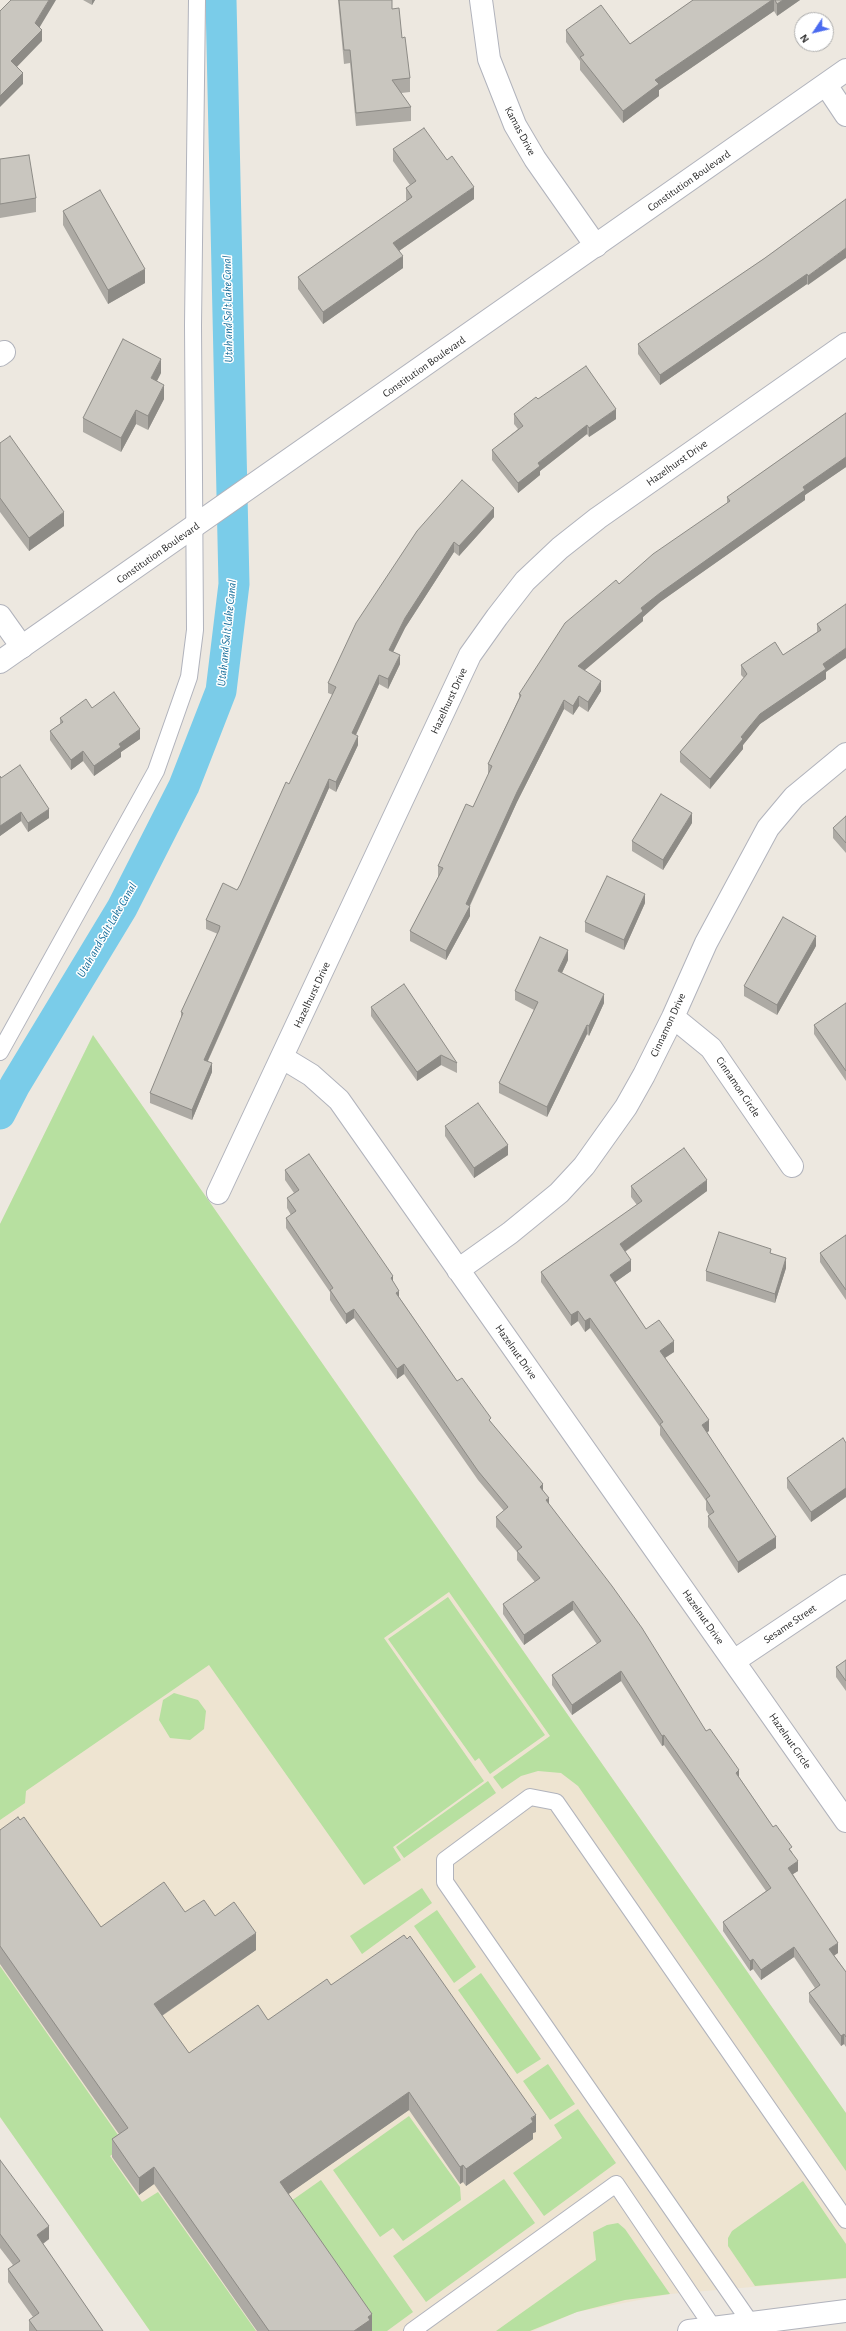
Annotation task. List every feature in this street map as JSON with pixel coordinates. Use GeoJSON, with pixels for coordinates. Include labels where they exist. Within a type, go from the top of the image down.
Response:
{"type":"FeatureCollection","features":[{"type":"Feature","properties":{"kind":"street","name":"Kamas Drive"},"geometry":{"type":"LineString","coordinates":[[481,0],[489,59],[515,125],[535,159],[596,246]]}},
{"type":"Feature","properties":{"kind":"street","name":"Constitution Boulevard"},"geometry":{"type":"LineString","coordinates":[[0,662],[193,529],[846,70]]}},
{"type":"Feature","properties":{"kind":"street"},"geometry":{"type":"LineString","coordinates":[[826,85],[846,115]]}},
{"type":"Feature","properties":{"kind":"street","name":"Hazelhurst Drive"},"geometry":{"type":"LineString","coordinates":[[218,1193],[283,1058],[470,655],[497,617],[525,581],[560,548],[598,518],[846,344]]}},
{"type":"Feature","properties":{"kind":"street"},"geometry":{"type":"LineString","coordinates":[[0,616],[22,647]]}},
{"type":"Feature","properties":{"kind":"street","name":"Cinnamon Drive"},"geometry":{"type":"LineString","coordinates":[[458,1270],[510,1233],[559,1192],[584,1166],[626,1107],[673,1017],[706,942],[768,828],[794,797],[846,754]]}},
{"type":"Feature","properties":{"kind":"street","name":"Cinnamon Circle"},"geometry":{"type":"LineString","coordinates":[[673,1017],[711,1048],[792,1166]]}},
{"type":"Feature","properties":{"kind":"street","name":"Hazelnut Drive"},"geometry":{"type":"LineString","coordinates":[[283,1058],[311,1075],[339,1100],[734,1661]]}},
{"type":"Feature","properties":{"kind":"street","name":"Sesame Street"},"geometry":{"type":"LineString","coordinates":[[734,1661],[846,1586]]}},
{"type":"Feature","properties":{"kind":"street","name":"Hazelnut Circle"},"geometry":{"type":"LineString","coordinates":[[734,1661],[846,1821]]}},
{"type":"Feature","properties":{"kind":"street"},"geometry":{"type":"LineString","coordinates":[[689,2331],[712,2326],[846,2311]]}},
{"type":"Feature","properties":{"kind":"lane"},"geometry":{"type":"LineString","coordinates":[[0,1052],[156,771],[190,677],[195,630],[193,529],[197,0]]}},
{"type":"Feature","properties":{"kind":"lane"},"geometry":{"type":"LineString","coordinates":[[750,2322],[444,1882],[445,1860],[530,1797],[556,1802],[846,2220]]}},
{"type":"Feature","properties":{"kind":"lane"},"geometry":{"type":"LineString","coordinates":[[412,2331],[616,2184],[712,2326]]}},
{"type":"Feature","properties":{"kind":"shaded area"},"geometry":{"type":"Polygon","coordinates":[[[93,1035],[846,2113],[846,2279],[670,2294],[577,2312],[533,2331],[150,2331],[0,2117],[0,1224],[93,1035]]]}},
{"type":"Feature","properties":{"kind":"green space"},"geometry":{"type":"Polygon","coordinates":[[[93,1035],[846,2113],[846,2171],[578,1786],[561,1773],[538,1771],[521,1776],[502,1789],[493,1777],[550,1736],[449,1592],[384,1638],[484,1781],[393,1847],[401,1860],[364,1885],[209,1665],[26,1791],[25,1803],[0,1820],[0,1224],[93,1035]]]}},
{"type":"Feature","properties":{"kind":"green space"},"geometry":{"type":"Polygon","coordinates":[[[448,1597],[545,1735],[490,1774],[479,1758],[475,1761],[388,1639],[448,1597]]]}},
{"type":"Feature","properties":{"kind":"green space"},"geometry":{"type":"Polygon","coordinates":[[[174,1693],[198,1700],[206,1711],[204,1729],[190,1740],[170,1738],[159,1720],[163,1700],[174,1693]]]}},
{"type":"Feature","properties":{"kind":"green space"},"geometry":{"type":"Polygon","coordinates":[[[488,1781],[496,1793],[404,1858],[396,1847],[488,1781]]]}},
{"type":"Feature","properties":{"kind":"green space"},"geometry":{"type":"Polygon","coordinates":[[[422,1888],[432,1903],[362,1954],[350,1936],[422,1888]]]}},
{"type":"Feature","properties":{"kind":"green space"},"geometry":{"type":"Polygon","coordinates":[[[437,1910],[476,1967],[454,1983],[414,1926],[437,1910]]]}},
{"type":"Feature","properties":{"kind":"green space"},"geometry":{"type":"Polygon","coordinates":[[[0,1966],[125,2145],[110,2156],[142,2202],[158,2192],[256,2331],[150,2331],[0,2117],[0,1966]]]}},
{"type":"Feature","properties":{"kind":"green space"},"geometry":{"type":"Polygon","coordinates":[[[481,1973],[541,2059],[517,2074],[458,1990],[481,1973]]]}},
{"type":"Feature","properties":{"kind":"green space"},"geometry":{"type":"Polygon","coordinates":[[[548,2064],[575,2104],[550,2120],[523,2081],[548,2064]]]}},
{"type":"Feature","properties":{"kind":"green space"},"geometry":{"type":"Polygon","coordinates":[[[578,2109],[616,2163],[544,2216],[513,2173],[562,2138],[554,2125],[578,2109]]]}},
{"type":"Feature","properties":{"kind":"green space"},"geometry":{"type":"Polygon","coordinates":[[[409,2116],[460,2187],[461,2200],[403,2241],[393,2228],[380,2237],[333,2170],[409,2116]]]}},
{"type":"Feature","properties":{"kind":"green space"},"geometry":{"type":"Polygon","coordinates":[[[504,2179],[535,2223],[426,2302],[393,2256],[504,2179]]]}},
{"type":"Feature","properties":{"kind":"green space"},"geometry":{"type":"Polygon","coordinates":[[[321,2180],[413,2312],[387,2331],[372,2331],[284,2206],[321,2180]]]}},
{"type":"Feature","properties":{"kind":"green space"},"geometry":{"type":"Polygon","coordinates":[[[803,2181],[846,2244],[846,2278],[755,2286],[728,2246],[728,2238],[732,2231],[803,2181]]]}},
{"type":"Feature","properties":{"kind":"green space"},"geometry":{"type":"Polygon","coordinates":[[[618,2223],[625,2229],[670,2294],[625,2300],[577,2312],[530,2331],[496,2331],[596,2260],[593,2232],[607,2225],[618,2223]]]}},
{"type":"Feature","properties":{"kind":"building"},"geometry":{"type":"Polygon","coordinates":[[[11,0],[49,0],[35,23],[42,30],[11,61],[23,73],[0,96],[0,11],[11,0]]]}},
{"type":"Feature","properties":{"kind":"building"},"geometry":{"type":"Polygon","coordinates":[[[339,0],[392,0],[392,9],[399,8],[402,38],[405,37],[410,78],[392,80],[411,107],[356,113],[350,50],[344,50],[339,0]]]}},
{"type":"Feature","properties":{"kind":"building"},"geometry":{"type":"Polygon","coordinates":[[[693,0],[772,0],[655,80],[659,84],[623,111],[580,57],[584,55],[566,30],[601,5],[630,44],[693,0]]]}},
{"type":"Feature","properties":{"kind":"building"},"geometry":{"type":"Polygon","coordinates":[[[775,0],[783,0],[777,4],[775,0]]]}},
{"type":"Feature","properties":{"kind":"building"},"geometry":{"type":"Polygon","coordinates":[[[424,128],[447,160],[452,156],[474,187],[393,243],[403,256],[323,312],[298,277],[412,197],[406,188],[416,181],[393,149],[424,128]]]}},
{"type":"Feature","properties":{"kind":"building"},"geometry":{"type":"Polygon","coordinates":[[[29,155],[36,198],[0,204],[0,159],[29,155]]]}},
{"type":"Feature","properties":{"kind":"building"},"geometry":{"type":"Polygon","coordinates":[[[100,190],[145,269],[108,290],[63,211],[100,190]]]}},
{"type":"Feature","properties":{"kind":"building"},"geometry":{"type":"Polygon","coordinates":[[[846,199],[846,248],[808,276],[807,274],[660,375],[638,344],[765,258],[846,199]]]}},
{"type":"Feature","properties":{"kind":"building"},"geometry":{"type":"Polygon","coordinates":[[[123,339],[161,359],[151,378],[164,385],[148,416],[136,410],[121,438],[83,418],[123,339]]]}},
{"type":"Feature","properties":{"kind":"building"},"geometry":{"type":"Polygon","coordinates":[[[586,366],[616,409],[589,428],[587,425],[538,463],[540,466],[518,483],[492,450],[523,426],[514,414],[536,397],[538,399],[586,366]]]}},
{"type":"Feature","properties":{"kind":"building"},"geometry":{"type":"Polygon","coordinates":[[[846,413],[846,457],[803,487],[805,490],[660,593],[641,608],[643,611],[578,666],[601,681],[588,702],[579,696],[573,706],[564,700],[517,792],[466,904],[470,906],[446,951],[410,931],[443,868],[438,866],[466,804],[473,807],[492,766],[488,764],[521,695],[519,694],[565,623],[616,580],[619,584],[653,554],[730,501],[727,497],[846,413]]]}},
{"type":"Feature","properties":{"kind":"building"},"geometry":{"type":"Polygon","coordinates":[[[10,436],[64,512],[29,538],[0,498],[0,443],[10,436]]]}},
{"type":"Feature","properties":{"kind":"building"},"geometry":{"type":"Polygon","coordinates":[[[462,480],[494,508],[459,546],[454,542],[405,618],[389,650],[400,655],[388,679],[379,675],[352,733],[358,736],[336,782],[329,779],[204,1060],[212,1063],[192,1110],[150,1093],[183,1013],[181,1012],[219,930],[220,926],[206,920],[223,883],[237,890],[240,885],[286,782],[289,784],[336,687],[328,683],[356,623],[417,531],[462,480]]]}},
{"type":"Feature","properties":{"kind":"building"},"geometry":{"type":"Polygon","coordinates":[[[846,604],[846,648],[823,664],[826,669],[760,714],[741,737],[743,739],[710,779],[680,752],[747,674],[741,665],[775,642],[783,655],[821,630],[817,624],[846,604]]]}},
{"type":"Feature","properties":{"kind":"building"},"geometry":{"type":"Polygon","coordinates":[[[114,692],[140,729],[119,744],[121,747],[94,766],[83,751],[71,760],[50,731],[63,722],[60,718],[86,699],[92,708],[114,692]]]}},
{"type":"Feature","properties":{"kind":"building"},"geometry":{"type":"Polygon","coordinates":[[[20,765],[49,809],[28,823],[21,812],[0,826],[0,776],[1,778],[20,765]]]}},
{"type":"Feature","properties":{"kind":"building"},"geometry":{"type":"Polygon","coordinates":[[[661,794],[692,813],[663,860],[632,841],[661,794]]]}},
{"type":"Feature","properties":{"kind":"building"},"geometry":{"type":"Polygon","coordinates":[[[846,816],[846,843],[833,828],[846,816]]]}},
{"type":"Feature","properties":{"kind":"building"},"geometry":{"type":"Polygon","coordinates":[[[607,876],[645,894],[624,940],[585,922],[607,876]]]}},
{"type":"Feature","properties":{"kind":"building"},"geometry":{"type":"Polygon","coordinates":[[[783,917],[816,936],[777,1005],[744,986],[783,917]]]}},
{"type":"Feature","properties":{"kind":"building"},"geometry":{"type":"Polygon","coordinates":[[[540,937],[568,950],[558,971],[604,994],[589,1026],[587,1025],[547,1107],[499,1083],[538,1002],[515,991],[540,937]]]}},
{"type":"Feature","properties":{"kind":"building"},"geometry":{"type":"Polygon","coordinates":[[[404,984],[457,1063],[441,1055],[417,1072],[371,1007],[404,984]]]}},
{"type":"Feature","properties":{"kind":"building"},"geometry":{"type":"Polygon","coordinates":[[[846,1003],[846,1071],[814,1025],[846,1003]]]}},
{"type":"Feature","properties":{"kind":"building"},"geometry":{"type":"Polygon","coordinates":[[[478,1103],[508,1145],[474,1168],[445,1126],[478,1103]]]}},
{"type":"Feature","properties":{"kind":"building"},"geometry":{"type":"Polygon","coordinates":[[[684,1148],[707,1180],[620,1244],[631,1260],[610,1275],[646,1329],[659,1320],[674,1341],[660,1351],[709,1420],[702,1425],[776,1537],[738,1562],[708,1516],[714,1512],[706,1499],[710,1496],[660,1424],[663,1422],[590,1318],[585,1321],[578,1311],[571,1315],[541,1272],[642,1201],[631,1186],[684,1148]]]}},
{"type":"Feature","properties":{"kind":"building"},"geometry":{"type":"Polygon","coordinates":[[[309,1154],[393,1276],[391,1278],[399,1291],[396,1293],[457,1381],[462,1378],[491,1418],[489,1420],[543,1484],[540,1487],[549,1498],[546,1500],[642,1628],[706,1731],[710,1729],[739,1770],[736,1773],[773,1827],[776,1825],[792,1847],[789,1849],[798,1861],[788,1868],[838,1943],[829,1949],[846,1972],[846,2037],[844,2034],[841,2036],[809,1993],[820,1985],[794,1947],[761,1970],[753,1959],[750,1961],[723,1922],[771,1888],[664,1735],[662,1736],[621,1671],[572,1705],[552,1675],[601,1641],[573,1601],[524,1635],[503,1604],[540,1578],[517,1551],[522,1547],[496,1517],[508,1507],[478,1471],[404,1364],[397,1369],[354,1309],[346,1314],[330,1290],[333,1288],[286,1218],[296,1211],[287,1198],[299,1190],[285,1170],[309,1154]]]}},
{"type":"Feature","properties":{"kind":"building"},"geometry":{"type":"Polygon","coordinates":[[[719,1232],[771,1249],[770,1253],[786,1258],[775,1294],[706,1271],[719,1232]]]}},
{"type":"Feature","properties":{"kind":"building"},"geometry":{"type":"Polygon","coordinates":[[[846,1235],[846,1290],[820,1253],[846,1235]]]}},
{"type":"Feature","properties":{"kind":"building"},"geometry":{"type":"Polygon","coordinates":[[[843,1438],[846,1443],[846,1488],[811,1512],[787,1478],[843,1438]]]}},
{"type":"Feature","properties":{"kind":"building"},"geometry":{"type":"Polygon","coordinates":[[[846,1660],[846,1681],[836,1667],[846,1660]]]}},
{"type":"Feature","properties":{"kind":"building"},"geometry":{"type":"Polygon","coordinates":[[[18,1817],[20,1820],[24,1817],[101,1927],[164,1882],[185,1912],[204,1900],[215,1916],[234,1902],[256,1933],[154,2004],[189,2053],[258,2005],[268,2020],[327,1979],[331,1985],[404,1935],[407,1939],[410,1936],[536,2115],[531,2118],[533,2122],[466,2169],[463,2165],[460,2167],[409,2092],[280,2182],[372,2314],[368,2317],[370,2320],[354,2331],[269,2331],[154,2167],[139,2178],[112,2139],[128,2128],[0,1946],[0,1830],[18,1817]]]}},
{"type":"Feature","properties":{"kind":"building"},"geometry":{"type":"Polygon","coordinates":[[[0,2160],[49,2226],[37,2235],[103,2331],[37,2331],[29,2320],[39,2313],[8,2269],[20,2261],[0,2234],[0,2160]]]}},
{"type":"Feature","properties":{"kind":"waterway","name":"Utah and Salt Lake Canal"},"geometry":{"type":"LineString","coordinates":[[0,1114],[15,1085],[122,908],[184,786],[221,691],[234,584],[221,0]]}}]}
